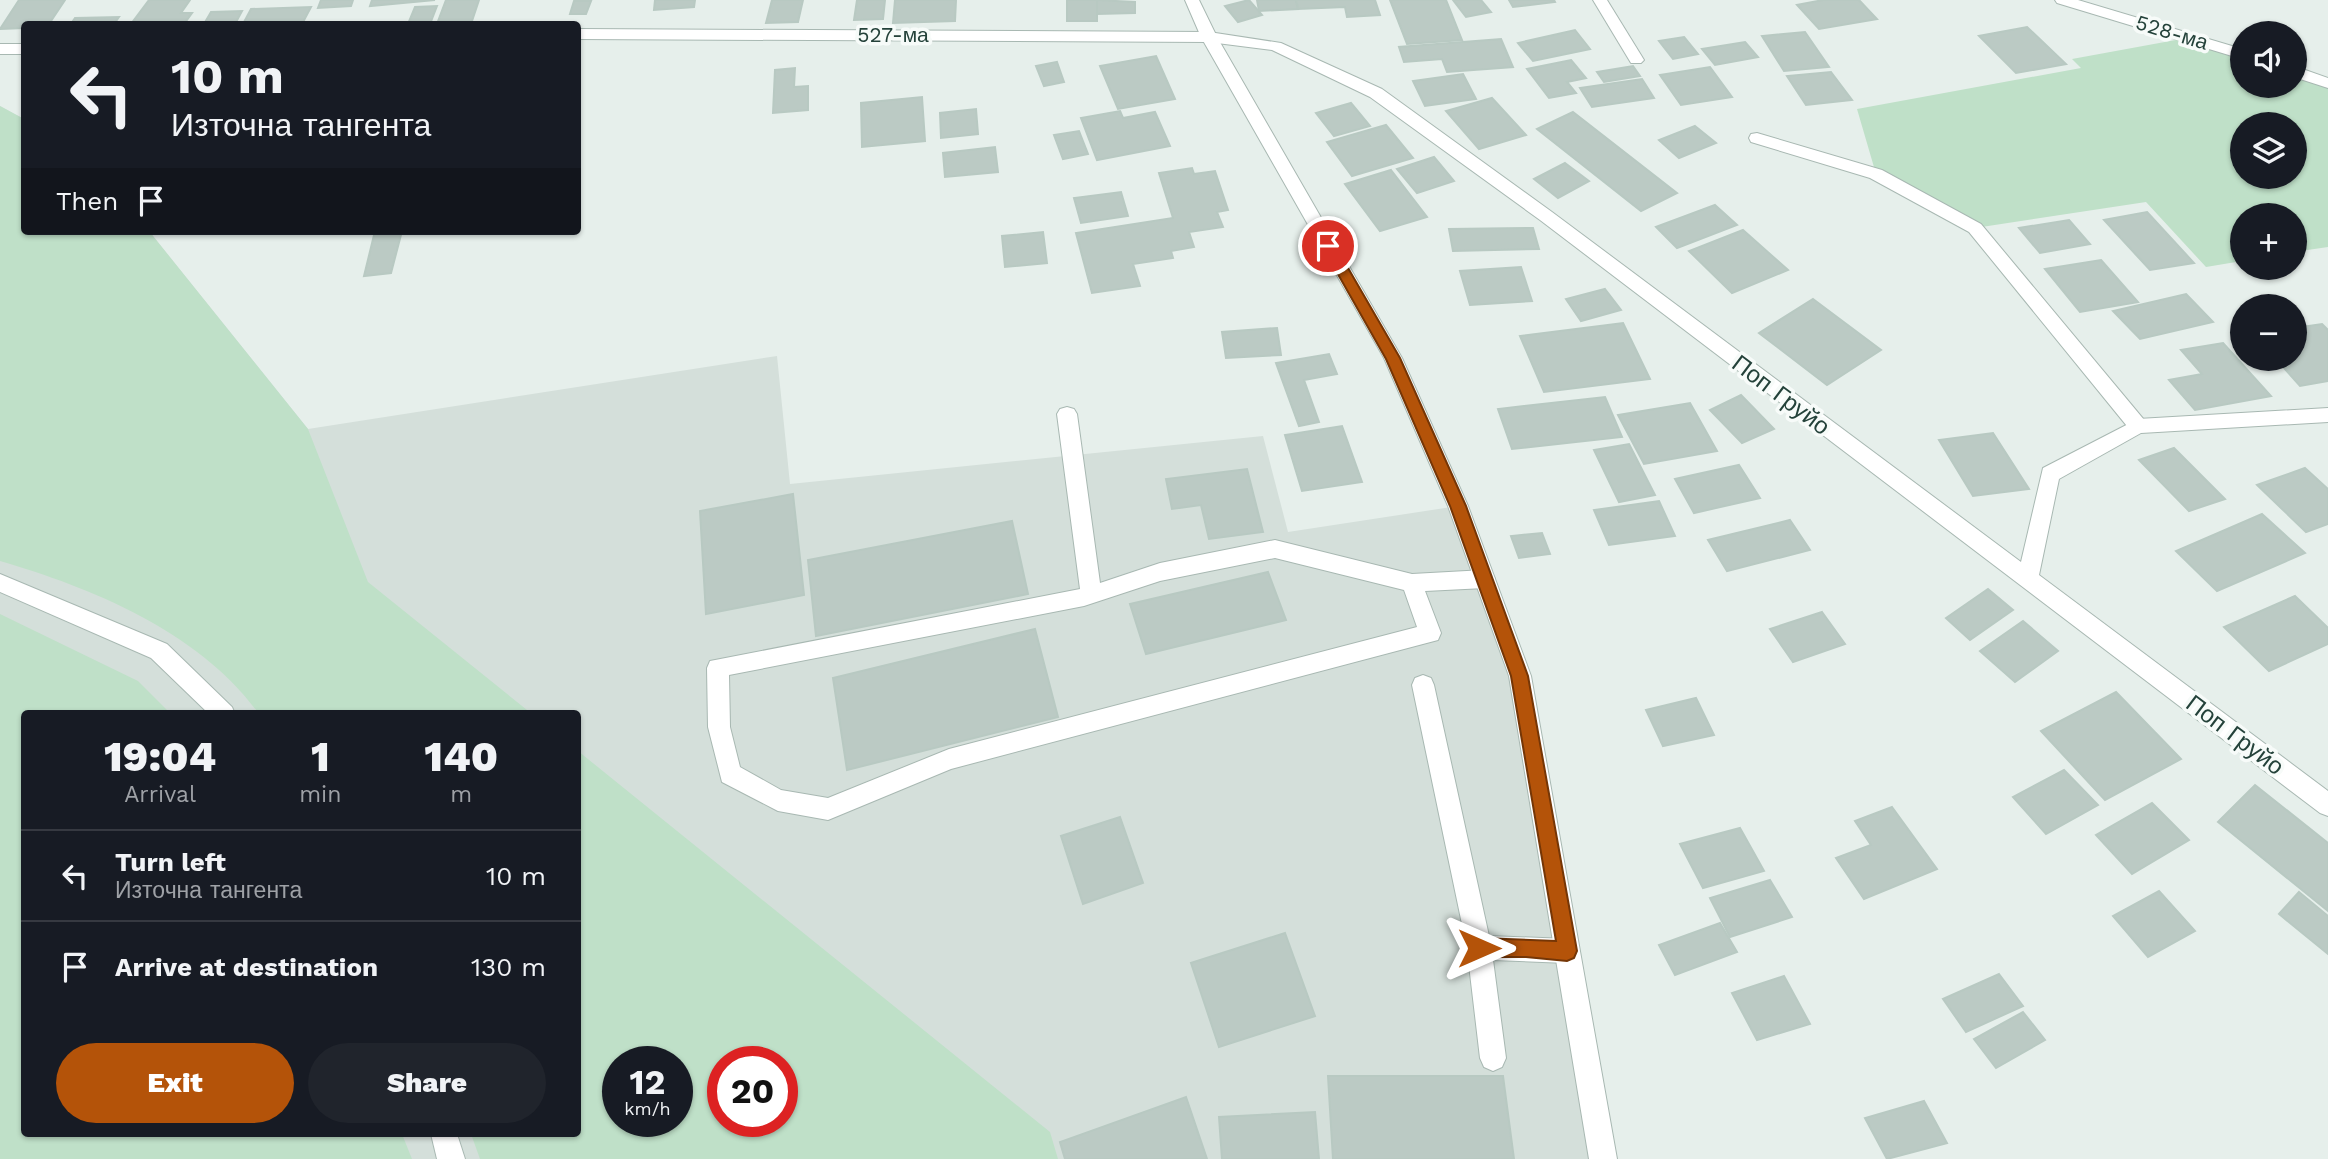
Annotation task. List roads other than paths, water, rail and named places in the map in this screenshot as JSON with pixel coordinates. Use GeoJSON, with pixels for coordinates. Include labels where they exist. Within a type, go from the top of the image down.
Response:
{"type":"FeatureCollection","features":[{"type":"Feature","properties":{"kind":"street"},"geometry":{"type":"LineString","coordinates":[[1192,0],[1209,37],[1393,358],[1458,506],[1520,676],[1602,1159]]}},
{"type":"Feature","properties":{"kind":"street"},"geometry":{"type":"LineString","coordinates":[[1600,0],[1636,60]]}},
{"type":"Feature","properties":{"kind":"street","name":"528-ма"},"geometry":{"type":"LineString","coordinates":[[2062,0],[2230,50]]}},
{"type":"Feature","properties":{"kind":"street","name":"527-ма"},"geometry":{"type":"LineString","coordinates":[[581,34],[1209,37]]}},
{"type":"Feature","properties":{"kind":"street","name":"Поп Груйо"},"geometry":{"type":"LineString","coordinates":[[1209,37],[1276,46],[1376,93],[1546,216],[2027,581],[2328,805]]}},
{"type":"Feature","properties":{"kind":"street"},"geometry":{"type":"LineString","coordinates":[[0,49],[21,49]]}},
{"type":"Feature","properties":{"kind":"street"},"geometry":{"type":"LineString","coordinates":[[2307,76],[2328,83]]}},
{"type":"Feature","properties":{"kind":"street"},"geometry":{"type":"LineString","coordinates":[[1757,138],[1876,174],[1975,228],[2138,426]]}},
{"type":"Feature","properties":{"kind":"street"},"geometry":{"type":"LineString","coordinates":[[1067,414],[1091,596]]}},
{"type":"Feature","properties":{"kind":"street"},"geometry":{"type":"LineString","coordinates":[[2027,581],[2050,474],[2138,426],[2328,415]]}},
{"type":"Feature","properties":{"kind":"street"},"geometry":{"type":"LineString","coordinates":[[1412,583],[1430,633],[949,759],[828,809],[778,800],[730,774],[719,727],[718,668],[1091,596],[1160,572],[1275,549],[1412,583],[1485,579]]}},
{"type":"Feature","properties":{"kind":"street"},"geometry":{"type":"LineString","coordinates":[[0,583],[159,650],[220,710]]}},
{"type":"Feature","properties":{"kind":"street"},"geometry":{"type":"LineString","coordinates":[[1423,685],[1479,948],[1493,1058]]}},
{"type":"Feature","properties":{"kind":"street"},"geometry":{"type":"LineString","coordinates":[[1479,948],[1567,951]]}},
{"type":"Feature","properties":{"kind":"street"},"geometry":{"type":"LineString","coordinates":[[444,1137],[451,1159]]}}]}
